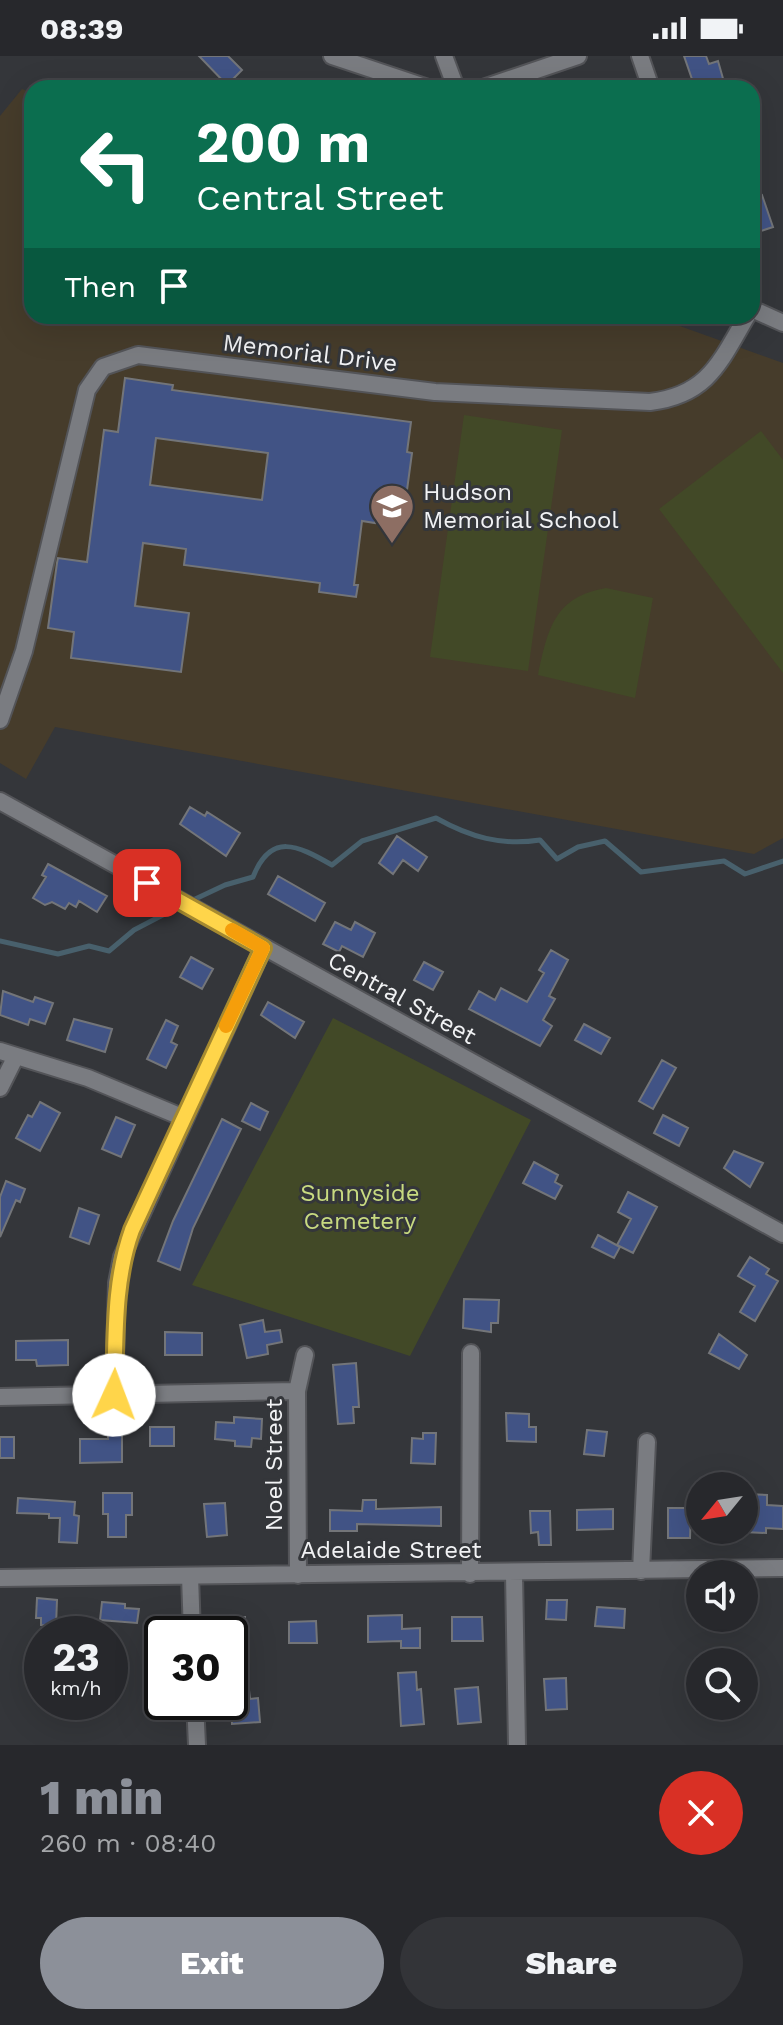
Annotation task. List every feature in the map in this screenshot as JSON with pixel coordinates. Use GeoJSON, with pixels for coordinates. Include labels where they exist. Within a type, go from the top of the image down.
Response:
{"type":"FeatureCollection","features":[{"type":"Feature","properties":{"kind":"street"},"geometry":{"type":"LineString","coordinates":[[332,56],[404,80]]}},
{"type":"Feature","properties":{"kind":"street"},"geometry":{"type":"LineString","coordinates":[[444,56],[453,80]]}},
{"type":"Feature","properties":{"kind":"street"},"geometry":{"type":"LineString","coordinates":[[507,80],[578,56]]}},
{"type":"Feature","properties":{"kind":"street"},"geometry":{"type":"LineString","coordinates":[[640,56],[648,80]]}},
{"type":"Feature","properties":{"kind":"street"},"geometry":{"type":"LineString","coordinates":[[760,313],[783,323]]}},
{"type":"Feature","properties":{"kind":"street","name":"Memorial Drive"},"geometry":{"type":"LineString","coordinates":[[0,720],[24,651],[87,390],[92,378],[114,361],[138,355],[155,356],[252,371],[435,392],[650,402],[681,396],[706,379],[717,368],[742,324]]}},
{"type":"Feature","properties":{"kind":"street","name":"Central Street"},"geometry":{"type":"LineString","coordinates":[[0,801],[783,1234]]}},
{"type":"Feature","properties":{"kind":"street"},"geometry":{"type":"LineString","coordinates":[[114,1395],[117,1283],[122,1257],[263,948]]}},
{"type":"Feature","properties":{"kind":"street"},"geometry":{"type":"LineString","coordinates":[[0,1088],[8,1053],[88,1078],[184,1118]]}},
{"type":"Feature","properties":{"kind":"street"},"geometry":{"type":"LineString","coordinates":[[470,1574],[471,1353]]}},
{"type":"Feature","properties":{"kind":"street","name":"Noel Street"},"geometry":{"type":"LineString","coordinates":[[298,1575],[297,1391],[305,1355]]}},
{"type":"Feature","properties":{"kind":"street"},"geometry":{"type":"LineString","coordinates":[[0,1397],[297,1391]]}},
{"type":"Feature","properties":{"kind":"street"},"geometry":{"type":"LineString","coordinates":[[641,1571],[647,1442]]}},
{"type":"Feature","properties":{"kind":"street","name":"Adelaide Street"},"geometry":{"type":"LineString","coordinates":[[0,1578],[783,1568]]}},
{"type":"Feature","properties":{"kind":"street"},"geometry":{"type":"LineString","coordinates":[[514,1573],[517,1745]]}},
{"type":"Feature","properties":{"kind":"street"},"geometry":{"type":"LineString","coordinates":[[190,1576],[191,1616]]}},
{"type":"Feature","properties":{"kind":"street"},"geometry":{"type":"LineString","coordinates":[[196,1720],[197,1745]]}},
{"type":"Feature","properties":{"kind":"shaded area","name":"Hudson Memorial School"},"geometry":{"type":"Polygon","coordinates":[[[24,90],[24,324],[674,324],[783,363],[783,838],[754,854],[55,727],[26,779],[0,763],[0,116],[24,90]]]}},
{"type":"Feature","properties":{"kind":"green space"},"geometry":{"type":"Polygon","coordinates":[[[464,415],[562,430],[528,671],[430,657],[464,415]]]}},
{"type":"Feature","properties":{"kind":"green space"},"geometry":{"type":"Polygon","coordinates":[[[761,431],[783,460],[783,673],[659,509],[761,431]]]}},
{"type":"Feature","properties":{"kind":"green space"},"geometry":{"type":"Polygon","coordinates":[[[606,588],[653,598],[635,698],[538,675],[550,630],[564,607],[589,592],[606,588]]]}},
{"type":"Feature","properties":{"kind":"green space","name":"Sunnyside Cemetery"},"geometry":{"type":"Polygon","coordinates":[[[333,1018],[531,1120],[410,1356],[192,1285],[333,1018]]]}},
{"type":"Feature","properties":{"kind":"building"},"geometry":{"type":"Polygon","coordinates":[[[199,56],[228,56],[242,70],[232,80],[222,80],[199,56]]]}},
{"type":"Feature","properties":{"kind":"building"},"geometry":{"type":"Polygon","coordinates":[[[684,56],[706,56],[709,64],[718,61],[723,80],[692,80],[684,56]]]}},
{"type":"Feature","properties":{"kind":"building"},"geometry":{"type":"Polygon","coordinates":[[[760,196],[773,227],[760,231],[760,196]]]}},
{"type":"Feature","properties":{"kind":"building"},"geometry":{"type":"Polygon","coordinates":[[[125,378],[173,385],[172,390],[411,422],[407,452],[412,453],[405,505],[378,502],[375,523],[362,521],[354,585],[358,585],[356,597],[319,592],[320,583],[184,565],[186,549],[143,543],[135,606],[189,613],[181,672],[71,658],[74,632],[48,628],[58,558],[87,562],[104,430],[118,432],[125,378]],[[156,438],[150,485],[262,500],[268,453],[156,438]]]}},
{"type":"Feature","properties":{"kind":"building"},"geometry":{"type":"Polygon","coordinates":[[[190,807],[205,816],[207,812],[240,833],[226,856],[180,824],[190,807]]]}},
{"type":"Feature","properties":{"kind":"building"},"geometry":{"type":"Polygon","coordinates":[[[397,836],[427,857],[418,871],[403,860],[393,874],[379,863],[397,836]]]}},
{"type":"Feature","properties":{"kind":"building"},"geometry":{"type":"Polygon","coordinates":[[[48,864],[107,896],[97,912],[79,901],[76,907],[69,903],[65,909],[52,902],[45,905],[33,898],[46,877],[42,875],[48,864]]]}},
{"type":"Feature","properties":{"kind":"building"},"geometry":{"type":"Polygon","coordinates":[[[278,876],[325,903],[315,921],[268,894],[278,876]]]}},
{"type":"Feature","properties":{"kind":"building"},"geometry":{"type":"Polygon","coordinates":[[[335,922],[351,930],[355,922],[375,933],[363,957],[342,946],[339,952],[323,944],[335,922]]]}},
{"type":"Feature","properties":{"kind":"building"},"geometry":{"type":"Polygon","coordinates":[[[551,950],[568,960],[549,996],[555,999],[543,1020],[552,1026],[540,1046],[469,1009],[479,991],[495,1000],[501,988],[527,1002],[544,973],[539,970],[551,950]]]}},
{"type":"Feature","properties":{"kind":"building"},"geometry":{"type":"Polygon","coordinates":[[[191,957],[213,969],[202,989],[180,977],[191,957]]]}},
{"type":"Feature","properties":{"kind":"building"},"geometry":{"type":"Polygon","coordinates":[[[424,962],[443,972],[433,990],[414,980],[424,962]]]}},
{"type":"Feature","properties":{"kind":"building"},"geometry":{"type":"Polygon","coordinates":[[[3,991],[33,1002],[35,997],[53,1003],[45,1024],[30,1019],[28,1025],[0,1015],[3,991]]]}},
{"type":"Feature","properties":{"kind":"building"},"geometry":{"type":"Polygon","coordinates":[[[268,1002],[304,1022],[295,1038],[261,1015],[268,1002]]]}},
{"type":"Feature","properties":{"kind":"building"},"geometry":{"type":"Polygon","coordinates":[[[74,1019],[112,1029],[105,1052],[67,1040],[74,1019]]]}},
{"type":"Feature","properties":{"kind":"building"},"geometry":{"type":"Polygon","coordinates":[[[166,1020],[178,1026],[171,1042],[177,1045],[166,1068],[147,1059],[166,1020]]]}},
{"type":"Feature","properties":{"kind":"building"},"geometry":{"type":"Polygon","coordinates":[[[584,1024],[610,1038],[601,1054],[575,1040],[584,1024]]]}},
{"type":"Feature","properties":{"kind":"building"},"geometry":{"type":"Polygon","coordinates":[[[662,1060],[676,1068],[653,1109],[639,1101],[662,1060]]]}},
{"type":"Feature","properties":{"kind":"building"},"geometry":{"type":"Polygon","coordinates":[[[40,1102],[60,1113],[40,1151],[16,1138],[28,1115],[32,1117],[40,1102]]]}},
{"type":"Feature","properties":{"kind":"building"},"geometry":{"type":"Polygon","coordinates":[[[251,1103],[268,1112],[260,1130],[242,1121],[251,1103]]]}},
{"type":"Feature","properties":{"kind":"building"},"geometry":{"type":"Polygon","coordinates":[[[663,1115],[688,1128],[679,1146],[654,1133],[663,1115]]]}},
{"type":"Feature","properties":{"kind":"building"},"geometry":{"type":"Polygon","coordinates":[[[116,1117],[135,1125],[121,1157],[102,1149],[116,1117]]]}},
{"type":"Feature","properties":{"kind":"building"},"geometry":{"type":"Polygon","coordinates":[[[222,1119],[241,1129],[193,1228],[180,1270],[158,1261],[173,1221],[222,1119]]]}},
{"type":"Feature","properties":{"kind":"building"},"geometry":{"type":"Polygon","coordinates":[[[734,1151],[763,1163],[750,1187],[724,1168],[734,1151]]]}},
{"type":"Feature","properties":{"kind":"building"},"geometry":{"type":"Polygon","coordinates":[[[534,1162],[558,1175],[555,1182],[562,1186],[555,1199],[523,1183],[534,1162]]]}},
{"type":"Feature","properties":{"kind":"building"},"geometry":{"type":"Polygon","coordinates":[[[6,1181],[25,1189],[20,1202],[16,1200],[0,1237],[0,1197],[6,1181]]]}},
{"type":"Feature","properties":{"kind":"building"},"geometry":{"type":"Polygon","coordinates":[[[628,1192],[657,1207],[633,1253],[617,1245],[631,1219],[618,1212],[628,1192]]]}},
{"type":"Feature","properties":{"kind":"building"},"geometry":{"type":"Polygon","coordinates":[[[79,1208],[99,1215],[89,1244],[70,1237],[79,1208]]]}},
{"type":"Feature","properties":{"kind":"building"},"geometry":{"type":"Polygon","coordinates":[[[598,1235],[620,1247],[614,1258],[592,1247],[598,1235]]]}},
{"type":"Feature","properties":{"kind":"building"},"geometry":{"type":"Polygon","coordinates":[[[750,1257],[769,1269],[766,1274],[778,1281],[755,1321],[740,1312],[755,1286],[738,1276],[750,1257]]]}},
{"type":"Feature","properties":{"kind":"building"},"geometry":{"type":"Polygon","coordinates":[[[464,1299],[499,1300],[498,1323],[491,1323],[491,1332],[463,1328],[464,1299]]]}},
{"type":"Feature","properties":{"kind":"building"},"geometry":{"type":"Polygon","coordinates":[[[263,1320],[265,1332],[280,1330],[282,1342],[267,1345],[268,1354],[247,1358],[240,1325],[263,1320]]]}},
{"type":"Feature","properties":{"kind":"building"},"geometry":{"type":"Polygon","coordinates":[[[165,1332],[202,1333],[202,1355],[165,1355],[165,1332]]]}},
{"type":"Feature","properties":{"kind":"building"},"geometry":{"type":"Polygon","coordinates":[[[719,1334],[747,1355],[739,1369],[709,1353],[719,1334]]]}},
{"type":"Feature","properties":{"kind":"building"},"geometry":{"type":"Polygon","coordinates":[[[68,1340],[68,1365],[37,1366],[36,1360],[16,1360],[16,1341],[68,1340]]]}},
{"type":"Feature","properties":{"kind":"building"},"geometry":{"type":"Polygon","coordinates":[[[356,1363],[359,1407],[353,1407],[354,1423],[338,1424],[333,1365],[356,1363]]]}},
{"type":"Feature","properties":{"kind":"building"},"geometry":{"type":"Polygon","coordinates":[[[506,1413],[529,1414],[529,1427],[536,1427],[536,1442],[507,1441],[506,1413]]]}},
{"type":"Feature","properties":{"kind":"building"},"geometry":{"type":"Polygon","coordinates":[[[234,1417],[262,1419],[261,1439],[252,1438],[251,1447],[235,1446],[235,1441],[215,1439],[216,1422],[234,1423],[234,1417]]]}},
{"type":"Feature","properties":{"kind":"building"},"geometry":{"type":"Polygon","coordinates":[[[150,1427],[174,1427],[174,1446],[150,1446],[150,1427]]]}},
{"type":"Feature","properties":{"kind":"building"},"geometry":{"type":"Polygon","coordinates":[[[587,1430],[607,1432],[604,1456],[584,1454],[587,1430]]]}},
{"type":"Feature","properties":{"kind":"building"},"geometry":{"type":"Polygon","coordinates":[[[423,1433],[436,1433],[435,1464],[411,1463],[412,1438],[423,1439],[423,1433]]]}},
{"type":"Feature","properties":{"kind":"building"},"geometry":{"type":"Polygon","coordinates":[[[108,1435],[122,1435],[122,1462],[80,1463],[80,1439],[108,1439],[108,1435]]]}},
{"type":"Feature","properties":{"kind":"building"},"geometry":{"type":"Polygon","coordinates":[[[0,1437],[14,1437],[14,1458],[0,1458],[0,1437]]]}},
{"type":"Feature","properties":{"kind":"building"},"geometry":{"type":"Polygon","coordinates":[[[103,1493],[132,1493],[132,1515],[126,1515],[126,1537],[108,1537],[108,1514],[103,1514],[103,1493]]]}},
{"type":"Feature","properties":{"kind":"building"},"geometry":{"type":"Polygon","coordinates":[[[758,1495],[767,1495],[767,1505],[783,1506],[783,1529],[766,1528],[766,1533],[758,1533],[758,1495]]]}},
{"type":"Feature","properties":{"kind":"building"},"geometry":{"type":"Polygon","coordinates":[[[18,1498],[75,1502],[74,1515],[79,1516],[77,1543],[59,1542],[60,1518],[49,1518],[49,1514],[17,1513],[18,1498]]]}},
{"type":"Feature","properties":{"kind":"building"},"geometry":{"type":"Polygon","coordinates":[[[363,1500],[376,1500],[376,1509],[441,1507],[441,1526],[357,1524],[357,1531],[330,1531],[330,1510],[362,1511],[363,1500]]]}},
{"type":"Feature","properties":{"kind":"building"},"geometry":{"type":"Polygon","coordinates":[[[225,1503],[227,1535],[207,1537],[204,1504],[225,1503]]]}},
{"type":"Feature","properties":{"kind":"building"},"geometry":{"type":"Polygon","coordinates":[[[668,1508],[686,1508],[686,1538],[668,1538],[668,1508]]]}},
{"type":"Feature","properties":{"kind":"building"},"geometry":{"type":"Polygon","coordinates":[[[613,1509],[613,1529],[577,1530],[577,1510],[613,1509]]]}},
{"type":"Feature","properties":{"kind":"building"},"geometry":{"type":"Polygon","coordinates":[[[530,1511],[550,1511],[551,1545],[539,1545],[538,1532],[531,1533],[530,1511]]]}},
{"type":"Feature","properties":{"kind":"building"},"geometry":{"type":"Polygon","coordinates":[[[37,1598],[57,1600],[56,1616],[36,1616],[37,1598]]]}},
{"type":"Feature","properties":{"kind":"building"},"geometry":{"type":"Polygon","coordinates":[[[547,1600],[567,1600],[566,1620],[546,1619],[547,1600]]]}},
{"type":"Feature","properties":{"kind":"building"},"geometry":{"type":"Polygon","coordinates":[[[102,1602],[139,1609],[137,1623],[128,1622],[128,1616],[100,1616],[102,1602]]]}},
{"type":"Feature","properties":{"kind":"building"},"geometry":{"type":"Polygon","coordinates":[[[597,1607],[625,1609],[624,1628],[595,1626],[597,1607]]]}},
{"type":"Feature","properties":{"kind":"building"},"geometry":{"type":"Polygon","coordinates":[[[402,1615],[402,1629],[420,1628],[420,1648],[401,1648],[401,1641],[368,1642],[368,1616],[402,1615]]]}},
{"type":"Feature","properties":{"kind":"building"},"geometry":{"type":"Polygon","coordinates":[[[452,1617],[482,1617],[483,1641],[452,1641],[452,1617]]]}},
{"type":"Feature","properties":{"kind":"building"},"geometry":{"type":"Polygon","coordinates":[[[316,1621],[317,1643],[289,1643],[289,1622],[316,1621]]]}},
{"type":"Feature","properties":{"kind":"building"},"geometry":{"type":"Polygon","coordinates":[[[416,1672],[424,1724],[401,1726],[398,1673],[416,1672]]]}},
{"type":"Feature","properties":{"kind":"building"},"geometry":{"type":"Polygon","coordinates":[[[566,1678],[567,1709],[546,1710],[544,1679],[566,1678]]]}},
{"type":"Feature","properties":{"kind":"building"},"geometry":{"type":"Polygon","coordinates":[[[248,1681],[250,1699],[258,1698],[260,1722],[232,1724],[232,1720],[248,1720],[248,1681]]]}},
{"type":"Feature","properties":{"kind":"building"},"geometry":{"type":"Polygon","coordinates":[[[478,1687],[481,1722],[458,1724],[455,1689],[478,1687]]]}},
{"type":"Feature","properties":{"kind":"waterway"},"geometry":{"type":"LineString","coordinates":[[191,901],[225,885],[253,877],[268,853],[277,848],[296,848],[332,865],[362,841],[436,818],[461,830],[499,841],[540,840],[557,859],[578,847],[605,841],[641,872],[724,861],[745,874],[783,861]]}},
{"type":"Feature","properties":{"kind":"waterway"},"geometry":{"type":"LineString","coordinates":[[0,941],[58,954],[89,946],[109,951],[134,930],[182,905]]}},
{"type":"Feature","properties":{"kind":"slow traffic"},"geometry":{"type":"LineString","coordinates":[[226,1026],[263,948],[232,930]]}},
{"type":"Feature","properties":{"kind":"place","name":"Hudson Memorial School"},"geometry":{"type":"Point","coordinates":[392,545]}},
{"type":"Feature","properties":{"kind":"route"},"geometry":{"type":"LineString","coordinates":[[114,1395],[117,1283],[122,1257],[263,948],[147,883]]}}]}
